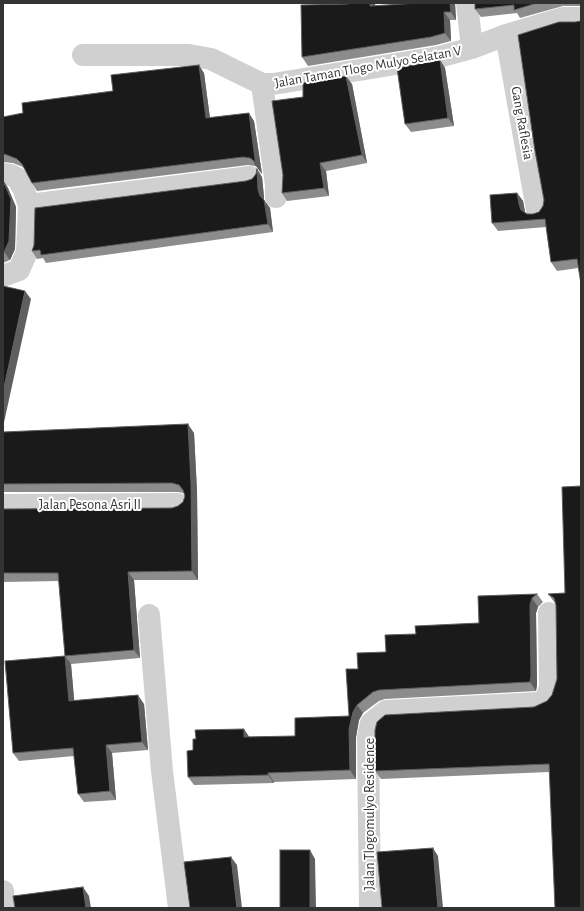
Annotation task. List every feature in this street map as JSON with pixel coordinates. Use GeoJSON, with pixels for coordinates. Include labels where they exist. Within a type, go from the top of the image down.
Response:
{"type":"FeatureCollection","features":[{"type":"Feature","properties":{"kind":"street"},"geometry":{"type":"LineString","coordinates":[[467,3],[472,48]]}},
{"type":"Feature","properties":{"kind":"street","name":"Jalan Taman Tlogo Mulyo Selatan V"},"geometry":{"type":"LineString","coordinates":[[83,55],[190,55],[211,59],[262,84],[280,83],[385,67],[438,57],[472,48],[569,13]]}},
{"type":"Feature","properties":{"kind":"street","name":"Gang Raflesia"},"geometry":{"type":"LineString","coordinates":[[506,36],[538,210]]}},
{"type":"Feature","properties":{"kind":"street"},"geometry":{"type":"LineString","coordinates":[[262,84],[276,184],[276,197]]}},
{"type":"Feature","properties":{"kind":"street"},"geometry":{"type":"LineString","coordinates":[[3,174],[11,174],[17,178],[23,188],[29,205],[27,252],[19,270],[3,276]]}},
{"type":"Feature","properties":{"kind":"street"},"geometry":{"type":"LineString","coordinates":[[29,205],[250,177]]}},
{"type":"Feature","properties":{"kind":"street","name":"Jalan Pesona Asri II"},"geometry":{"type":"LineString","coordinates":[[3,505],[178,504]]}},
{"type":"Feature","properties":{"kind":"street","name":"Jalan Tlogomulyo Residence"},"geometry":{"type":"LineString","coordinates":[[370,908],[368,737],[371,723],[386,711],[539,703],[546,699],[550,687],[549,613]]}},
{"type":"Feature","properties":{"kind":"street"},"geometry":{"type":"LineString","coordinates":[[149,615],[162,771],[179,908]]}},
{"type":"Feature","properties":{"kind":"street"},"geometry":{"type":"LineString","coordinates":[[3,891],[4,908]]}},
{"type":"Feature","properties":{"kind":"building"},"geometry":{"type":"Polygon","coordinates":[[[370,3],[370,6],[450,3],[451,12],[444,12],[445,33],[431,37],[302,57],[301,5],[370,3]]]}},
{"type":"Feature","properties":{"kind":"building"},"geometry":{"type":"Polygon","coordinates":[[[475,3],[537,3],[514,10],[514,5],[475,9],[475,3]]]}},
{"type":"Feature","properties":{"kind":"building"},"geometry":{"type":"Polygon","coordinates":[[[581,21],[581,284],[577,259],[551,262],[545,219],[492,223],[490,195],[517,193],[521,210],[527,214],[539,212],[543,206],[544,200],[535,151],[518,35],[559,22],[581,21]]]}},
{"type":"Feature","properties":{"kind":"building"},"geometry":{"type":"Polygon","coordinates":[[[440,60],[448,118],[405,124],[397,68],[440,60]]]}},
{"type":"Feature","properties":{"kind":"building"},"geometry":{"type":"Polygon","coordinates":[[[199,65],[206,118],[249,113],[256,166],[254,161],[250,158],[243,157],[32,183],[22,164],[17,159],[3,154],[3,117],[23,113],[22,103],[113,91],[111,75],[199,65]]]}},
{"type":"Feature","properties":{"kind":"building"},"geometry":{"type":"Polygon","coordinates":[[[346,76],[362,155],[320,163],[324,188],[282,193],[283,175],[272,101],[303,97],[303,83],[346,76]]]}},
{"type":"Feature","properties":{"kind":"building"},"geometry":{"type":"Polygon","coordinates":[[[257,169],[258,189],[260,196],[264,200],[268,224],[41,255],[40,250],[32,251],[34,245],[35,208],[246,181],[252,179],[256,174],[257,169]]]}},
{"type":"Feature","properties":{"kind":"building"},"geometry":{"type":"Polygon","coordinates":[[[3,181],[11,199],[9,241],[3,253],[3,181]]]}},
{"type":"Feature","properties":{"kind":"building"},"geometry":{"type":"Polygon","coordinates":[[[3,286],[25,291],[3,392],[3,286]]]}},
{"type":"Feature","properties":{"kind":"building"},"geometry":{"type":"Polygon","coordinates":[[[188,424],[191,483],[192,571],[128,572],[134,650],[65,656],[58,573],[3,573],[3,509],[172,508],[183,502],[185,496],[179,485],[172,483],[3,484],[3,432],[188,424]]]}},
{"type":"Feature","properties":{"kind":"building"},"geometry":{"type":"Polygon","coordinates":[[[581,486],[581,908],[555,908],[549,764],[375,771],[375,730],[377,722],[385,715],[534,707],[547,701],[552,695],[557,679],[556,605],[554,598],[548,594],[565,593],[562,487],[581,486]]]}},
{"type":"Feature","properties":{"kind":"building"},"geometry":{"type":"Polygon","coordinates":[[[537,594],[532,598],[530,605],[530,682],[379,690],[373,692],[357,705],[353,712],[349,729],[350,770],[268,773],[268,775],[188,777],[187,751],[193,750],[193,739],[196,739],[195,730],[244,729],[244,737],[295,736],[295,718],[349,716],[346,669],[358,669],[357,653],[386,652],[385,635],[416,634],[415,626],[479,623],[478,596],[537,594]]]}},
{"type":"Feature","properties":{"kind":"building"},"geometry":{"type":"Polygon","coordinates":[[[65,656],[69,701],[138,695],[142,742],[106,745],[110,791],[78,794],[73,748],[13,753],[5,661],[65,656]]]}},
{"type":"Feature","properties":{"kind":"building"},"geometry":{"type":"Polygon","coordinates":[[[433,848],[438,908],[382,908],[377,852],[433,848]]]}},
{"type":"Feature","properties":{"kind":"building"},"geometry":{"type":"Polygon","coordinates":[[[280,850],[310,850],[310,908],[280,908],[280,850]]]}},
{"type":"Feature","properties":{"kind":"building"},"geometry":{"type":"Polygon","coordinates":[[[231,857],[237,908],[190,908],[184,862],[231,857]]]}},
{"type":"Feature","properties":{"kind":"building"},"geometry":{"type":"Polygon","coordinates":[[[83,887],[86,908],[15,908],[13,896],[83,887]]]}}]}
